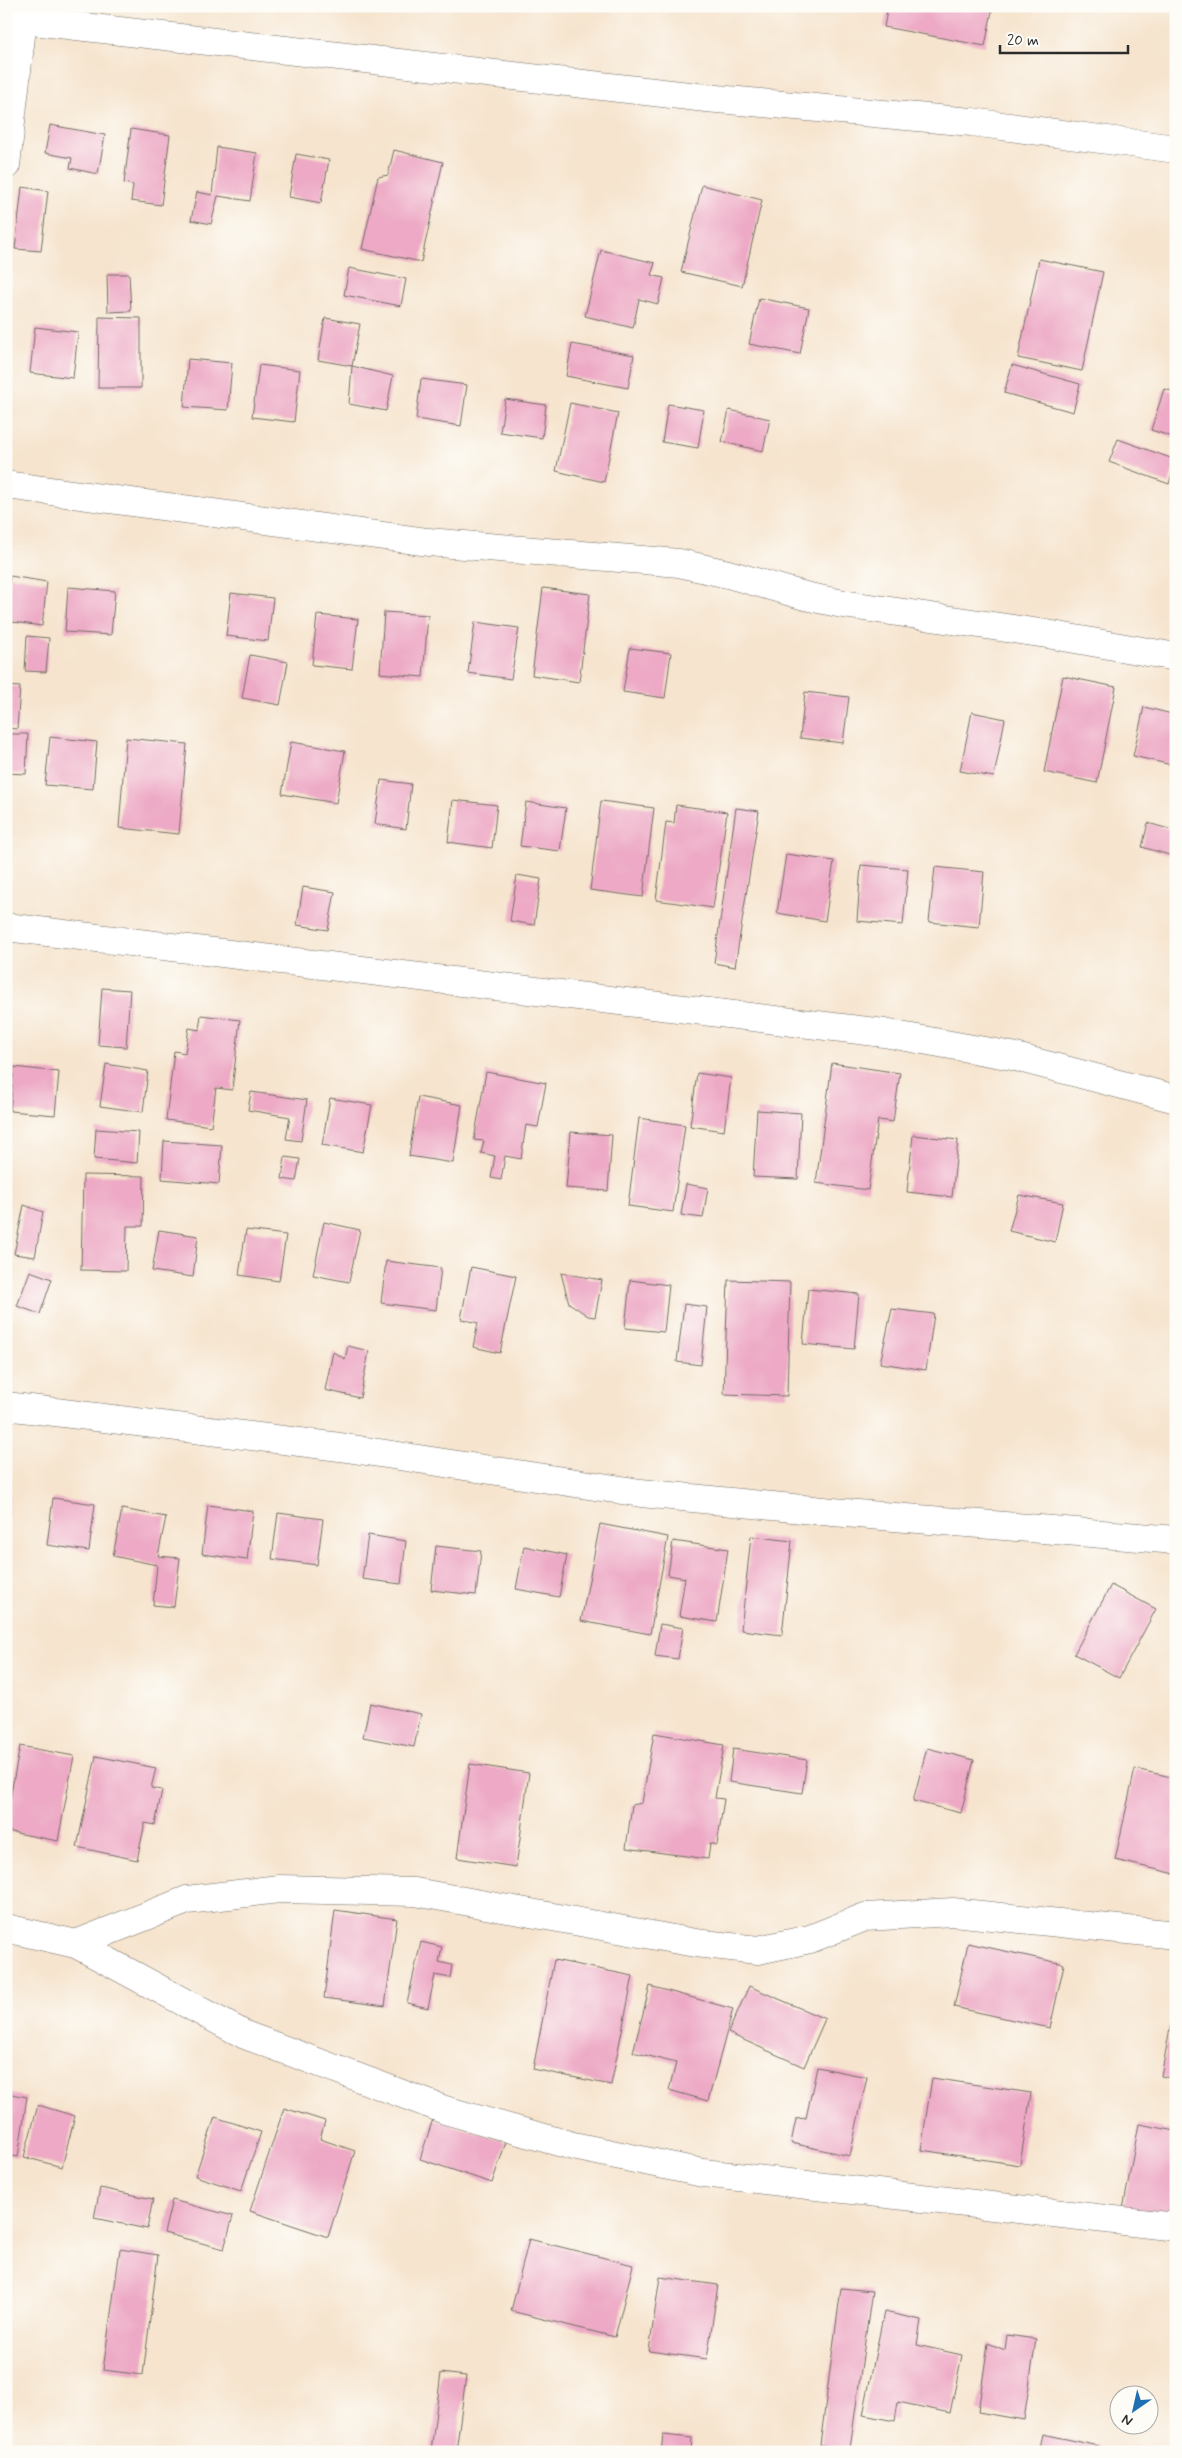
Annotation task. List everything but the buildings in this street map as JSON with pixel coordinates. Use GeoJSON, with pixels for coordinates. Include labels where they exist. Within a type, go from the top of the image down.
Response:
{"type":"FeatureCollection","features":[{"type":"Feature","properties":{"kind":"street"},"geometry":{"type":"LineString","coordinates":[[6,165],[15,18],[706,98],[972,122],[1176,150]]}},
{"type":"Feature","properties":{"kind":"street"},"geometry":{"type":"LineString","coordinates":[[6,485],[428,542],[679,563],[843,604],[1047,634],[1176,657]]}},
{"type":"Feature","properties":{"kind":"street"},"geometry":{"type":"LineString","coordinates":[[6,927],[884,1033],[1012,1056],[1176,1100]]}},
{"type":"Feature","properties":{"kind":"street"},"geometry":{"type":"LineString","coordinates":[[6,1406],[340,1447],[641,1493],[833,1512],[1176,1540]]}},
{"type":"Feature","properties":{"kind":"street"},"geometry":{"type":"LineString","coordinates":[[76,1944],[187,1900],[279,1889],[415,1892],[695,1943],[758,1950],[810,1939],[865,1917],[954,1912],[1176,1935]]}},
{"type":"Feature","properties":{"kind":"street"},"geometry":{"type":"LineString","coordinates":[[6,1928],[76,1944],[244,2035],[445,2110],[573,2146],[703,2173],[1176,2227]]}}]}
